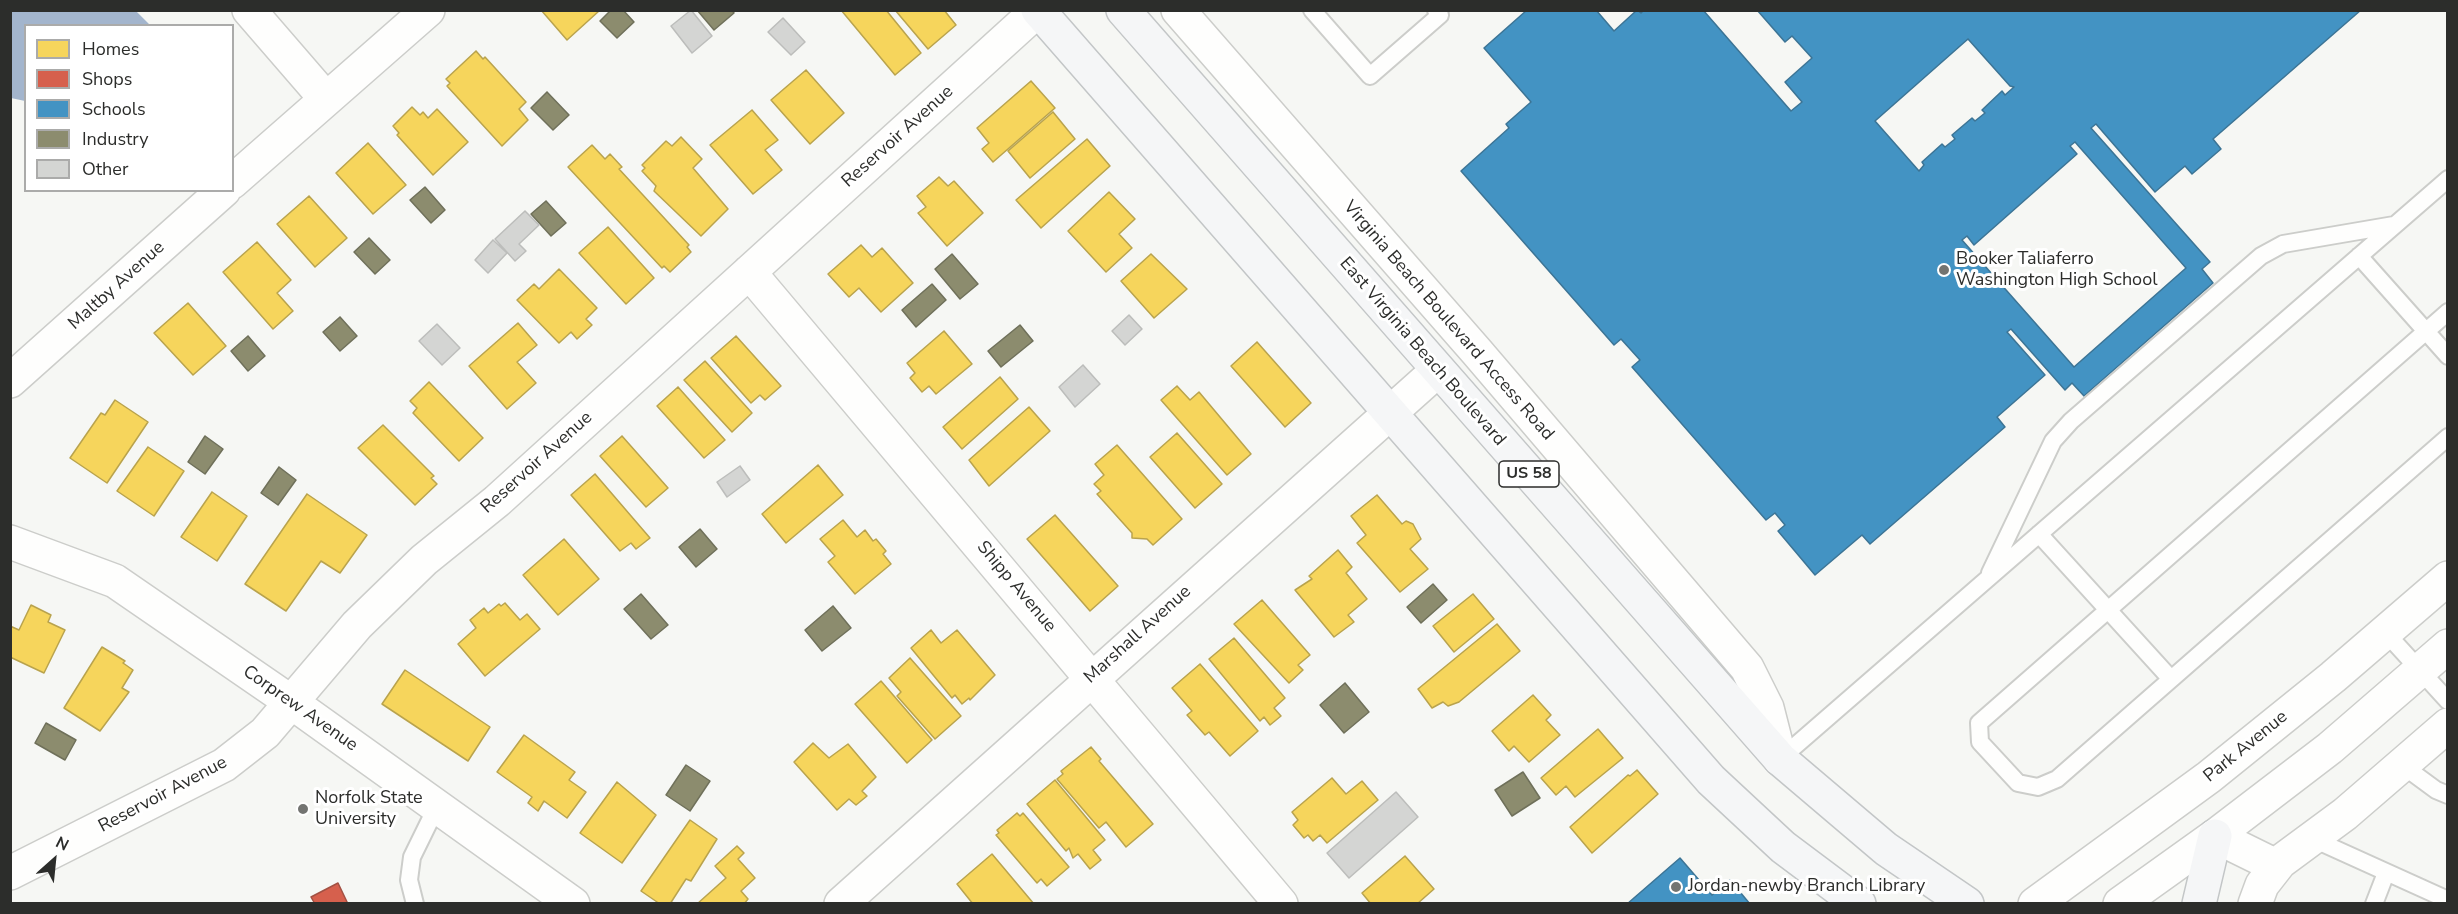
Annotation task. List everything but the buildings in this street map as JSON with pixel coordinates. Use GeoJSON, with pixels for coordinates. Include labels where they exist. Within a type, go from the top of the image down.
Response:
{"type":"FeatureCollection","features":[{"type":"Feature","properties":{"kind":"main road","name":"East Virginia Beach Boulevard"},"geometry":{"type":"LineString","coordinates":[[1123,10],[1780,759],[1886,849],[1967,903]]}},
{"type":"Feature","properties":{"kind":"main road"},"geometry":{"type":"LineString","coordinates":[[1038,11],[1711,780],[1748,817],[1817,873],[1859,903]]}},
{"type":"Feature","properties":{"kind":"main road"},"geometry":{"type":"LineString","coordinates":[[2199,903],[2215,836]]}},
{"type":"Feature","properties":{"kind":"main road"},"geometry":{"type":"LineString","coordinates":[[1817,873],[1843,903]]}},
{"type":"Feature","properties":{"kind":"street"},"geometry":{"type":"LineString","coordinates":[[249,10],[326,99]]}},
{"type":"Feature","properties":{"kind":"street"},"geometry":{"type":"LineString","coordinates":[[234,181],[428,10]]}},
{"type":"Feature","properties":{"kind":"street","name":"Virginia Beach Boulevard Access Road"},"geometry":{"type":"LineString","coordinates":[[1178,10],[1477,352],[1747,668],[1767,708],[1780,759]]}},
{"type":"Feature","properties":{"kind":"street","name":"Reservoir Avenue"},"geometry":{"type":"LineString","coordinates":[[10,873],[224,765],[265,733],[357,625],[424,560],[497,501],[1038,11]]}},
{"type":"Feature","properties":{"kind":"street","name":"Maltby Avenue"},"geometry":{"type":"LineString","coordinates":[[10,381],[222,192]]}},
{"type":"Feature","properties":{"kind":"street","name":"Shipp Avenue"},"geometry":{"type":"LineString","coordinates":[[748,272],[1092,676],[1281,903]]}},
{"type":"Feature","properties":{"kind":"street","name":"Marshall Avenue"},"geometry":{"type":"LineString","coordinates":[[841,903],[1092,676],[1437,370]]}},
{"type":"Feature","properties":{"kind":"street","name":"Corprew Avenue"},"geometry":{"type":"LineString","coordinates":[[10,542],[115,581],[291,702],[573,903]]}},
{"type":"Feature","properties":{"kind":"street","name":"Park Avenue"},"geometry":{"type":"LineString","coordinates":[[2035,903],[2210,777],[2448,578]]}},
{"type":"Feature","properties":{"kind":"street"},"geometry":{"type":"LineString","coordinates":[[2120,903],[2215,836],[2330,748],[2448,646]]}},
{"type":"Feature","properties":{"kind":"street"},"geometry":{"type":"LineString","coordinates":[[2254,903],[2262,885],[2276,866],[2344,814],[2448,725]]}},
{"type":"Feature","properties":{"kind":"street"},"geometry":{"type":"LineString","coordinates":[[2215,836],[2276,866]]}},
{"type":"Feature","properties":{"kind":"lane"},"geometry":{"type":"LineString","coordinates":[[1312,10],[1370,76],[1440,15],[1436,10]]}},
{"type":"Feature","properties":{"kind":"lane"},"geometry":{"type":"LineString","coordinates":[[1780,759],[2448,179]]}},
{"type":"Feature","properties":{"kind":"lane"},"geometry":{"type":"LineString","coordinates":[[1986,580],[2053,441],[2071,422],[2252,264],[2283,244],[2395,225]]}},
{"type":"Feature","properties":{"kind":"lane"},"geometry":{"type":"LineString","coordinates":[[2359,256],[2448,356]]}},
{"type":"Feature","properties":{"kind":"lane"},"geometry":{"type":"LineString","coordinates":[[2448,312],[1979,723],[1980,742],[2018,783],[2038,787],[2057,779],[2448,437]]}},
{"type":"Feature","properties":{"kind":"lane"},"geometry":{"type":"LineString","coordinates":[[2039,534],[2170,678]]}},
{"type":"Feature","properties":{"kind":"lane"},"geometry":{"type":"LineString","coordinates":[[2385,632],[2418,671],[2448,701]]}},
{"type":"Feature","properties":{"kind":"lane"},"geometry":{"type":"LineString","coordinates":[[2402,765],[2436,790],[2448,795]]}},
{"type":"Feature","properties":{"kind":"lane"},"geometry":{"type":"LineString","coordinates":[[415,903],[409,880],[412,857],[438,806]]}},
{"type":"Feature","properties":{"kind":"lane"},"geometry":{"type":"LineString","coordinates":[[2311,838],[2448,900]]}},
{"type":"Feature","properties":{"kind":"lane"},"geometry":{"type":"LineString","coordinates":[[2374,903],[2386,873]]}},
{"type":"Feature","properties":{"kind":"water"},"geometry":{"type":"Polygon","coordinates":[[[11,10],[136,11],[149,24],[24,24],[24,101],[11,98],[11,10]]]}},
{"type":"Feature","properties":{"kind":"place","name":"Booker Taliaferro Washington High School"},"geometry":{"type":"Point","coordinates":[1944,270]}},
{"type":"Feature","properties":{"kind":"place","name":"Norfolk State University"},"geometry":{"type":"Point","coordinates":[303,809]}},
{"type":"Feature","properties":{"kind":"place","name":"Jordan-newby Branch Library"},"geometry":{"type":"Point","coordinates":[1676,887]}}]}
